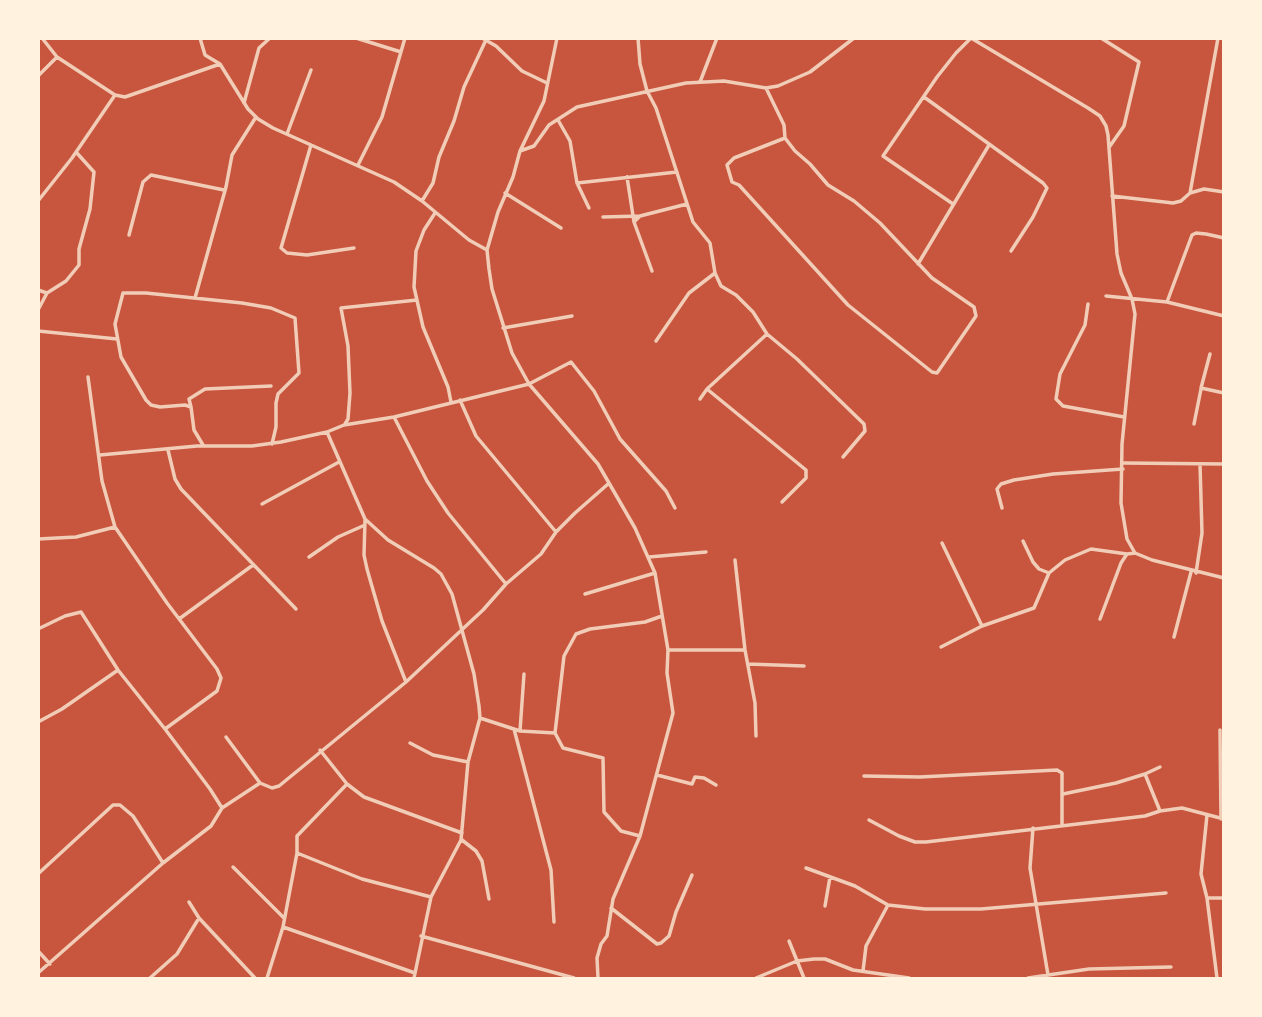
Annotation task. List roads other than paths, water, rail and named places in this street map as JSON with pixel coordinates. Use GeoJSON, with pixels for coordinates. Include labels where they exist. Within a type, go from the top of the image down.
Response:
{"type":"FeatureCollection","features":[{"type":"Feature","properties":{"kind":"street"},"geometry":{"type":"LineString","coordinates":[[41,38],[57,57],[115,95],[125,97],[220,64]]}},
{"type":"Feature","properties":{"kind":"street"},"geometry":{"type":"LineString","coordinates":[[200,38],[205,55],[220,64],[256,117],[287,135],[394,182],[469,240],[487,250]]}},
{"type":"Feature","properties":{"kind":"street"},"geometry":{"type":"LineString","coordinates":[[244,103],[259,48],[270,38]]}},
{"type":"Feature","properties":{"kind":"street"},"geometry":{"type":"LineString","coordinates":[[356,38],[402,52]]}},
{"type":"Feature","properties":{"kind":"street"},"geometry":{"type":"LineString","coordinates":[[358,165],[382,117],[405,38]]}},
{"type":"Feature","properties":{"kind":"street"},"geometry":{"type":"LineString","coordinates":[[556,38],[544,101],[520,151],[487,250],[492,289],[512,352],[529,384],[550,412],[577,438],[598,464],[649,557],[655,573],[668,650],[667,673],[673,713],[640,836],[617,887],[611,908],[607,936],[601,944],[597,958],[598,978]]}},
{"type":"Feature","properties":{"kind":"street"},"geometry":{"type":"LineString","coordinates":[[638,38],[640,64],[647,91],[656,108],[693,222],[710,243],[715,273],[721,286],[736,295],[753,312],[767,334],[828,388],[866,428],[843,457]]}},
{"type":"Feature","properties":{"kind":"street"},"geometry":{"type":"LineString","coordinates":[[700,82],[717,38]]}},
{"type":"Feature","properties":{"kind":"street"},"geometry":{"type":"LineString","coordinates":[[845,38],[847,44]]}},
{"type":"Feature","properties":{"kind":"street"},"geometry":{"type":"LineString","coordinates":[[520,151],[534,146],[549,125],[577,107],[700,82],[724,81],[766,88],[778,86],[801,76],[853,38]]}},
{"type":"Feature","properties":{"kind":"street"},"geometry":{"type":"LineString","coordinates":[[953,204],[883,156],[956,53],[971,38],[1100,116],[1108,135],[1117,254],[1135,314],[1124,416],[1121,503],[1127,539],[1135,553]]}},
{"type":"Feature","properties":{"kind":"street"},"geometry":{"type":"LineString","coordinates":[[1101,38],[1139,62],[1124,126],[1109,147]]}},
{"type":"Feature","properties":{"kind":"street"},"geometry":{"type":"LineString","coordinates":[[1190,193],[1218,38]]}},
{"type":"Feature","properties":{"kind":"street"},"geometry":{"type":"LineString","coordinates":[[422,201],[433,183],[439,156],[483,40],[496,46],[522,71],[547,83]]}},
{"type":"Feature","properties":{"kind":"street"},"geometry":{"type":"LineString","coordinates":[[38,76],[57,57]]}},
{"type":"Feature","properties":{"kind":"street"},"geometry":{"type":"LineString","coordinates":[[287,135],[311,71]]}},
{"type":"Feature","properties":{"kind":"street"},"geometry":{"type":"LineString","coordinates":[[766,88],[784,125],[785,138],[795,151],[828,185],[867,212],[932,278],[974,307],[976,316],[937,373],[932,372],[848,305],[739,185],[732,183],[727,165],[734,158],[785,138]]}},
{"type":"Feature","properties":{"kind":"street"},"geometry":{"type":"LineString","coordinates":[[38,201],[115,95]]}},
{"type":"Feature","properties":{"kind":"street"},"geometry":{"type":"LineString","coordinates":[[924,97],[1047,188],[1033,217],[1011,251]]}},
{"type":"Feature","properties":{"kind":"street"},"geometry":{"type":"LineString","coordinates":[[195,298],[225,191],[232,155],[256,117]]}},
{"type":"Feature","properties":{"kind":"street"},"geometry":{"type":"LineString","coordinates":[[558,120],[570,141],[577,183],[589,208]]}},
{"type":"Feature","properties":{"kind":"street"},"geometry":{"type":"LineString","coordinates":[[311,145],[281,248],[287,253],[307,255],[354,248]]}},
{"type":"Feature","properties":{"kind":"street"},"geometry":{"type":"LineString","coordinates":[[918,264],[989,145]]}},
{"type":"Feature","properties":{"kind":"street"},"geometry":{"type":"LineString","coordinates":[[38,310],[47,293],[66,281],[79,265],[79,249],[90,209],[94,172],[76,152]]}},
{"type":"Feature","properties":{"kind":"street"},"geometry":{"type":"LineString","coordinates":[[577,183],[677,172]]}},
{"type":"Feature","properties":{"kind":"street"},"geometry":{"type":"LineString","coordinates":[[128,235],[143,182],[151,175],[225,191]]}},
{"type":"Feature","properties":{"kind":"street"},"geometry":{"type":"LineString","coordinates":[[627,177],[634,219],[652,271]]}},
{"type":"Feature","properties":{"kind":"street"},"geometry":{"type":"LineString","coordinates":[[1112,195],[1173,204],[1190,193],[1204,190],[1223,192]]}},
{"type":"Feature","properties":{"kind":"street"},"geometry":{"type":"LineString","coordinates":[[505,193],[561,228]]}},
{"type":"Feature","properties":{"kind":"street"},"geometry":{"type":"LineString","coordinates":[[603,217],[634,219],[687,204]]}},
{"type":"Feature","properties":{"kind":"street"},"geometry":{"type":"LineString","coordinates":[[435,213],[424,230],[416,251],[414,287],[423,327],[449,387],[451,402]]}},
{"type":"Feature","properties":{"kind":"street"},"geometry":{"type":"LineString","coordinates":[[1167,302],[1192,235],[1206,233],[1223,238]]}},
{"type":"Feature","properties":{"kind":"street"},"geometry":{"type":"LineString","coordinates":[[656,341],[689,293],[702,280],[715,273]]}},
{"type":"Feature","properties":{"kind":"street"},"geometry":{"type":"LineString","coordinates":[[38,290],[47,293]]}},
{"type":"Feature","properties":{"kind":"street"},"geometry":{"type":"LineString","coordinates":[[191,407],[160,407],[146,400],[121,356],[117,339],[115,324],[123,293],[146,293],[271,308],[295,318],[299,373],[278,394],[272,444]]}},
{"type":"Feature","properties":{"kind":"street"},"geometry":{"type":"LineString","coordinates":[[1106,296],[1167,302],[1223,316]]}},
{"type":"Feature","properties":{"kind":"street"},"geometry":{"type":"LineString","coordinates":[[344,425],[348,419],[350,393],[348,346],[341,308],[417,300]]}},
{"type":"Feature","properties":{"kind":"street"},"geometry":{"type":"LineString","coordinates":[[1088,304],[1085,325],[1060,374],[1056,399],[1063,406],[1124,416]]}},
{"type":"Feature","properties":{"kind":"street"},"geometry":{"type":"LineString","coordinates":[[503,328],[572,316]]}},
{"type":"Feature","properties":{"kind":"street"},"geometry":{"type":"LineString","coordinates":[[38,331],[117,339]]}},
{"type":"Feature","properties":{"kind":"street"},"geometry":{"type":"LineString","coordinates":[[700,399],[706,389],[767,334]]}},
{"type":"Feature","properties":{"kind":"street"},"geometry":{"type":"LineString","coordinates":[[1194,424],[1210,354]]}},
{"type":"Feature","properties":{"kind":"street"},"geometry":{"type":"LineString","coordinates":[[100,455],[204,446],[272,444],[327,432],[344,425],[394,417],[529,384],[571,362],[594,391],[620,439],[666,491],[675,508]]}},
{"type":"Feature","properties":{"kind":"street"},"geometry":{"type":"LineString","coordinates":[[88,377],[102,481],[115,527],[217,669],[221,683],[209,698],[165,729]]}},
{"type":"Feature","properties":{"kind":"street"},"geometry":{"type":"LineString","coordinates":[[204,446],[194,430],[189,398],[205,389],[271,386]]}},
{"type":"Feature","properties":{"kind":"street"},"geometry":{"type":"LineString","coordinates":[[1201,388],[1223,393]]}},
{"type":"Feature","properties":{"kind":"street"},"geometry":{"type":"LineString","coordinates":[[706,389],[806,470],[806,478],[782,502]]}},
{"type":"Feature","properties":{"kind":"street"},"geometry":{"type":"LineString","coordinates":[[460,400],[476,436],[556,532]]}},
{"type":"Feature","properties":{"kind":"street"},"geometry":{"type":"LineString","coordinates":[[394,417],[427,481],[448,513],[506,584]]}},
{"type":"Feature","properties":{"kind":"street"},"geometry":{"type":"LineString","coordinates":[[283,928],[414,976],[431,897],[461,840],[468,762],[480,718],[474,674],[452,594],[441,574],[388,540],[365,519],[327,432]]}},
{"type":"Feature","properties":{"kind":"street"},"geometry":{"type":"LineString","coordinates":[[168,449],[175,479],[181,489],[296,609]]}},
{"type":"Feature","properties":{"kind":"street"},"geometry":{"type":"LineString","coordinates":[[262,504],[339,462]]}},
{"type":"Feature","properties":{"kind":"street"},"geometry":{"type":"LineString","coordinates":[[1123,463],[1223,464]]}},
{"type":"Feature","properties":{"kind":"street"},"geometry":{"type":"LineString","coordinates":[[1174,636],[1194,572],[1202,533],[1200,464]]}},
{"type":"Feature","properties":{"kind":"street"},"geometry":{"type":"LineString","coordinates":[[1002,508],[997,489],[1001,484],[1053,474],[1123,469]]}},
{"type":"Feature","properties":{"kind":"street"},"geometry":{"type":"LineString","coordinates":[[226,737],[260,783],[272,788],[279,786],[406,682],[506,584],[541,554],[556,532],[608,484]]}},
{"type":"Feature","properties":{"kind":"street"},"geometry":{"type":"LineString","coordinates":[[365,519],[364,555],[372,591],[391,648],[406,682]]}},
{"type":"Feature","properties":{"kind":"street"},"geometry":{"type":"LineString","coordinates":[[309,557],[338,537],[365,525]]}},
{"type":"Feature","properties":{"kind":"street"},"geometry":{"type":"LineString","coordinates":[[38,539],[76,537],[115,527]]}},
{"type":"Feature","properties":{"kind":"street"},"geometry":{"type":"LineString","coordinates":[[1023,541],[1033,562],[1039,569],[1049,573]]}},
{"type":"Feature","properties":{"kind":"street"},"geometry":{"type":"LineString","coordinates":[[942,543],[982,626]]}},
{"type":"Feature","properties":{"kind":"street"},"geometry":{"type":"LineString","coordinates":[[942,647],[982,626],[1034,608],[1049,573],[1065,560],[1091,549],[1135,553],[1194,572],[1223,578]]}},
{"type":"Feature","properties":{"kind":"street"},"geometry":{"type":"LineString","coordinates":[[649,557],[706,552]]}},
{"type":"Feature","properties":{"kind":"street"},"geometry":{"type":"LineString","coordinates":[[1100,619],[1127,554]]}},
{"type":"Feature","properties":{"kind":"street"},"geometry":{"type":"LineString","coordinates":[[736,560],[745,650],[755,703],[756,736]]}},
{"type":"Feature","properties":{"kind":"street"},"geometry":{"type":"LineString","coordinates":[[179,619],[253,565]]}},
{"type":"Feature","properties":{"kind":"street"},"geometry":{"type":"LineString","coordinates":[[584,594],[655,573]]}},
{"type":"Feature","properties":{"kind":"street"},"geometry":{"type":"LineString","coordinates":[[38,629],[65,616],[81,612],[118,670],[211,789],[222,808]]}},
{"type":"Feature","properties":{"kind":"street"},"geometry":{"type":"LineString","coordinates":[[640,836],[621,831],[604,813],[603,758],[563,748],[555,733],[564,656],[576,634],[590,629],[645,622],[662,615]]}},
{"type":"Feature","properties":{"kind":"street"},"geometry":{"type":"LineString","coordinates":[[668,650],[745,650]]}},
{"type":"Feature","properties":{"kind":"street"},"geometry":{"type":"LineString","coordinates":[[748,664],[804,666]]}},
{"type":"Feature","properties":{"kind":"street"},"geometry":{"type":"LineString","coordinates":[[38,722],[62,709],[118,670]]}},
{"type":"Feature","properties":{"kind":"street"},"geometry":{"type":"LineString","coordinates":[[520,731],[524,674]]}},
{"type":"Feature","properties":{"kind":"street"},"geometry":{"type":"LineString","coordinates":[[480,718],[520,731],[555,733]]}},
{"type":"Feature","properties":{"kind":"street"},"geometry":{"type":"LineString","coordinates":[[514,729],[551,870],[554,922]]}},
{"type":"Feature","properties":{"kind":"street"},"geometry":{"type":"LineString","coordinates":[[869,820],[915,842],[926,842],[1145,816],[1182,808],[1222,819],[1220,730]]}},
{"type":"Feature","properties":{"kind":"street"},"geometry":{"type":"LineString","coordinates":[[410,743],[433,755],[468,762]]}},
{"type":"Feature","properties":{"kind":"street"},"geometry":{"type":"LineString","coordinates":[[320,750],[347,784],[364,797],[461,833]]}},
{"type":"Feature","properties":{"kind":"street"},"geometry":{"type":"LineString","coordinates":[[1063,794],[1145,774],[1160,767]]}},
{"type":"Feature","properties":{"kind":"street"},"geometry":{"type":"LineString","coordinates":[[864,776],[920,778],[1050,769],[1062,773],[1062,825]]}},
{"type":"Feature","properties":{"kind":"street"},"geometry":{"type":"LineString","coordinates":[[1145,774],[1160,811]]}},
{"type":"Feature","properties":{"kind":"street"},"geometry":{"type":"LineString","coordinates":[[657,775],[692,784],[695,777],[704,778],[716,785]]}},
{"type":"Feature","properties":{"kind":"street"},"geometry":{"type":"LineString","coordinates":[[38,973],[163,863],[211,826],[222,808],[260,783]]}},
{"type":"Feature","properties":{"kind":"street"},"geometry":{"type":"LineString","coordinates":[[267,978],[283,928],[297,836],[347,784]]}},
{"type":"Feature","properties":{"kind":"street"},"geometry":{"type":"LineString","coordinates":[[39,873],[113,806],[120,805],[133,816],[163,863]]}},
{"type":"Feature","properties":{"kind":"street"},"geometry":{"type":"LineString","coordinates":[[1207,814],[1201,874],[1207,898],[1217,978]]}},
{"type":"Feature","properties":{"kind":"street"},"geometry":{"type":"LineString","coordinates":[[1033,828],[1030,868],[1048,975]]}},
{"type":"Feature","properties":{"kind":"street"},"geometry":{"type":"LineString","coordinates":[[461,840],[476,851],[482,861],[489,899]]}},
{"type":"Feature","properties":{"kind":"street"},"geometry":{"type":"LineString","coordinates":[[296,853],[362,879],[431,897]]}},
{"type":"Feature","properties":{"kind":"street"},"geometry":{"type":"LineString","coordinates":[[233,867],[284,918]]}},
{"type":"Feature","properties":{"kind":"street"},"geometry":{"type":"LineString","coordinates":[[806,868],[855,886],[888,905],[952,910],[1166,892]]}},
{"type":"Feature","properties":{"kind":"street"},"geometry":{"type":"LineString","coordinates":[[611,908],[657,944],[662,943],[669,936],[692,875]]}},
{"type":"Feature","properties":{"kind":"street"},"geometry":{"type":"LineString","coordinates":[[825,906],[830,876]]}},
{"type":"Feature","properties":{"kind":"street"},"geometry":{"type":"LineString","coordinates":[[1207,898],[1223,898]]}},
{"type":"Feature","properties":{"kind":"street"},"geometry":{"type":"LineString","coordinates":[[189,902],[199,918],[255,978]]}},
{"type":"Feature","properties":{"kind":"street"},"geometry":{"type":"LineString","coordinates":[[863,971],[866,946],[888,905]]}},
{"type":"Feature","properties":{"kind":"street"},"geometry":{"type":"LineString","coordinates":[[150,978],[177,954],[199,918]]}},
{"type":"Feature","properties":{"kind":"street"},"geometry":{"type":"LineString","coordinates":[[421,936],[574,978]]}},
{"type":"Feature","properties":{"kind":"street"},"geometry":{"type":"LineString","coordinates":[[789,941],[804,978]]}},
{"type":"Feature","properties":{"kind":"street"},"geometry":{"type":"LineString","coordinates":[[38,951],[50,964]]}},
{"type":"Feature","properties":{"kind":"street"},"geometry":{"type":"LineString","coordinates":[[756,978],[797,961],[825,959],[853,970],[909,978]]}},
{"type":"Feature","properties":{"kind":"street"},"geometry":{"type":"LineString","coordinates":[[1028,978],[1089,970],[1171,967]]}}]}
